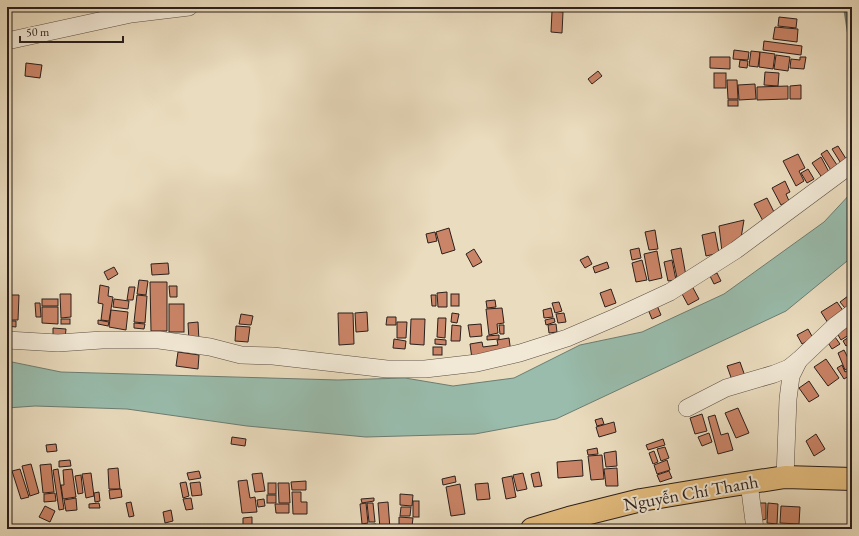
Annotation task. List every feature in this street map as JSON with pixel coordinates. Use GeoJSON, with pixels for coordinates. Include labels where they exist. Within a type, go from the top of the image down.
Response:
{"type":"FeatureCollection","features":[{"type":"Feature","properties":{"kind":"main road","name":"Nguyễn Chí Thanh"},"geometry":{"type":"LineString","coordinates":[[532,529],[641,500],[785,477],[852,479]]}},
{"type":"Feature","properties":{"kind":"street"},"geometry":{"type":"LineString","coordinates":[[7,41],[131,14],[189,7]]}},
{"type":"Feature","properties":{"kind":"street"},"geometry":{"type":"LineString","coordinates":[[7,340],[58,343],[102,340],[159,340],[210,347],[241,355],[273,356],[387,369],[425,369],[477,363],[520,353],[567,338],[670,292],[736,250],[852,164]]}},
{"type":"Feature","properties":{"kind":"street"},"geometry":{"type":"LineString","coordinates":[[687,408],[726,388],[789,368],[836,325],[852,313]]}},
{"type":"Feature","properties":{"kind":"street"},"geometry":{"type":"LineString","coordinates":[[785,477],[788,399],[791,376],[799,360]]}},
{"type":"Feature","properties":{"kind":"street"},"geometry":{"type":"LineString","coordinates":[[749,483],[754,529]]}},
{"type":"Feature","properties":{"kind":"shaded area"},"geometry":{"type":"Polygon","coordinates":[[[852,192],[852,257],[786,311],[556,419],[475,434],[366,437],[247,426],[127,409],[35,406],[7,408],[7,361],[61,372],[338,380],[405,378],[453,386],[514,378],[580,345],[642,332],[724,294],[824,222],[852,192]]]}},
{"type":"Feature","properties":{"kind":"building"},"geometry":{"type":"Polygon","coordinates":[[[552,11],[563,12],[562,33],[551,32],[552,11]]]}},
{"type":"Feature","properties":{"kind":"building"},"geometry":{"type":"Polygon","coordinates":[[[779,17],[797,19],[796,28],[778,26],[779,17]]]}},
{"type":"Feature","properties":{"kind":"building"},"geometry":{"type":"Polygon","coordinates":[[[775,27],[798,29],[797,42],[773,39],[775,27]]]}},
{"type":"Feature","properties":{"kind":"building"},"geometry":{"type":"Polygon","coordinates":[[[764,41],[802,46],[801,55],[763,50],[764,41]]]}},
{"type":"Feature","properties":{"kind":"building"},"geometry":{"type":"Polygon","coordinates":[[[734,50],[749,52],[748,60],[733,59],[734,50]]]}},
{"type":"Feature","properties":{"kind":"building"},"geometry":{"type":"Polygon","coordinates":[[[751,51],[760,52],[758,67],[749,66],[751,51]]]}},
{"type":"Feature","properties":{"kind":"building"},"geometry":{"type":"Polygon","coordinates":[[[760,52],[775,54],[773,69],[759,67],[760,52]]]}},
{"type":"Feature","properties":{"kind":"building"},"geometry":{"type":"Polygon","coordinates":[[[776,55],[790,57],[788,71],[774,69],[776,55]]]}},
{"type":"Feature","properties":{"kind":"building"},"geometry":{"type":"Polygon","coordinates":[[[710,57],[730,57],[730,69],[710,68],[710,57]]]}},
{"type":"Feature","properties":{"kind":"building"},"geometry":{"type":"Polygon","coordinates":[[[800,57],[806,57],[804,69],[790,68],[791,59],[800,60],[800,57]]]}},
{"type":"Feature","properties":{"kind":"building"},"geometry":{"type":"Polygon","coordinates":[[[740,60],[748,61],[747,68],[739,67],[740,60]]]}},
{"type":"Feature","properties":{"kind":"building"},"geometry":{"type":"Polygon","coordinates":[[[26,63],[42,65],[40,78],[25,76],[26,63]]]}},
{"type":"Feature","properties":{"kind":"building"},"geometry":{"type":"Polygon","coordinates":[[[598,71],[602,76],[592,84],[588,79],[598,71]]]}},
{"type":"Feature","properties":{"kind":"building"},"geometry":{"type":"Polygon","coordinates":[[[765,72],[779,73],[778,86],[764,85],[765,72]]]}},
{"type":"Feature","properties":{"kind":"building"},"geometry":{"type":"Polygon","coordinates":[[[714,73],[726,73],[726,88],[714,88],[714,73]]]}},
{"type":"Feature","properties":{"kind":"building"},"geometry":{"type":"Polygon","coordinates":[[[727,80],[737,80],[738,99],[728,99],[727,80]]]}},
{"type":"Feature","properties":{"kind":"building"},"geometry":{"type":"Polygon","coordinates":[[[755,84],[756,99],[739,100],[738,85],[755,84]]]}},
{"type":"Feature","properties":{"kind":"building"},"geometry":{"type":"Polygon","coordinates":[[[801,85],[801,99],[790,99],[790,86],[801,85]]]}},
{"type":"Feature","properties":{"kind":"building"},"geometry":{"type":"Polygon","coordinates":[[[788,86],[788,99],[757,100],[757,87],[788,86]]]}},
{"type":"Feature","properties":{"kind":"building"},"geometry":{"type":"Polygon","coordinates":[[[728,100],[738,100],[738,106],[728,106],[728,100]]]}},
{"type":"Feature","properties":{"kind":"building"},"geometry":{"type":"Polygon","coordinates":[[[838,146],[848,162],[842,165],[832,149],[838,146]]]}},
{"type":"Feature","properties":{"kind":"building"},"geometry":{"type":"Polygon","coordinates":[[[827,150],[839,168],[832,172],[821,154],[827,150]]]}},
{"type":"Feature","properties":{"kind":"building"},"geometry":{"type":"Polygon","coordinates":[[[798,154],[805,168],[799,171],[804,181],[796,186],[783,161],[798,154]]]}},
{"type":"Feature","properties":{"kind":"building"},"geometry":{"type":"Polygon","coordinates":[[[821,157],[830,174],[823,179],[812,163],[821,157]]]}},
{"type":"Feature","properties":{"kind":"building"},"geometry":{"type":"Polygon","coordinates":[[[808,169],[814,179],[807,183],[801,173],[808,169]]]}},
{"type":"Feature","properties":{"kind":"building"},"geometry":{"type":"Polygon","coordinates":[[[785,181],[790,192],[786,194],[789,201],[781,205],[772,188],[785,181]]]}},
{"type":"Feature","properties":{"kind":"building"},"geometry":{"type":"Polygon","coordinates":[[[767,198],[775,214],[763,221],[754,204],[767,198]]]}},
{"type":"Feature","properties":{"kind":"building"},"geometry":{"type":"Polygon","coordinates":[[[744,220],[741,238],[722,252],[719,226],[744,220]]]}},
{"type":"Feature","properties":{"kind":"building"},"geometry":{"type":"Polygon","coordinates":[[[449,228],[455,250],[442,254],[436,232],[449,228]]]}},
{"type":"Feature","properties":{"kind":"building"},"geometry":{"type":"Polygon","coordinates":[[[655,230],[658,249],[649,250],[645,232],[655,230]]]}},
{"type":"Feature","properties":{"kind":"building"},"geometry":{"type":"Polygon","coordinates":[[[435,232],[437,241],[428,243],[426,234],[435,232]]]}},
{"type":"Feature","properties":{"kind":"building"},"geometry":{"type":"Polygon","coordinates":[[[715,232],[719,253],[706,256],[702,235],[715,232]]]}},
{"type":"Feature","properties":{"kind":"building"},"geometry":{"type":"Polygon","coordinates":[[[639,248],[641,258],[632,260],[630,250],[639,248]]]}},
{"type":"Feature","properties":{"kind":"building"},"geometry":{"type":"Polygon","coordinates":[[[681,248],[686,276],[677,278],[671,250],[681,248]]]}},
{"type":"Feature","properties":{"kind":"building"},"geometry":{"type":"Polygon","coordinates":[[[474,249],[482,262],[473,267],[466,254],[474,249]]]}},
{"type":"Feature","properties":{"kind":"building"},"geometry":{"type":"Polygon","coordinates":[[[657,251],[662,278],[649,281],[644,254],[657,251]]]}},
{"type":"Feature","properties":{"kind":"building"},"geometry":{"type":"Polygon","coordinates":[[[588,256],[592,264],[585,268],[580,260],[588,256]]]}},
{"type":"Feature","properties":{"kind":"building"},"geometry":{"type":"Polygon","coordinates":[[[642,260],[647,280],[636,282],[632,263],[642,260]]]}},
{"type":"Feature","properties":{"kind":"building"},"geometry":{"type":"Polygon","coordinates":[[[672,260],[676,280],[668,281],[664,262],[672,260]]]}},
{"type":"Feature","properties":{"kind":"building"},"geometry":{"type":"Polygon","coordinates":[[[607,262],[609,268],[595,273],[593,267],[607,262]]]}},
{"type":"Feature","properties":{"kind":"building"},"geometry":{"type":"Polygon","coordinates":[[[168,263],[169,274],[152,275],[151,264],[168,263]]]}},
{"type":"Feature","properties":{"kind":"building"},"geometry":{"type":"Polygon","coordinates":[[[114,267],[118,274],[108,280],[104,272],[114,267]]]}},
{"type":"Feature","properties":{"kind":"building"},"geometry":{"type":"Polygon","coordinates":[[[717,273],[721,281],[714,284],[710,276],[717,273]]]}},
{"type":"Feature","properties":{"kind":"building"},"geometry":{"type":"Polygon","coordinates":[[[139,280],[148,281],[146,295],[137,294],[139,280]]]}},
{"type":"Feature","properties":{"kind":"building"},"geometry":{"type":"Polygon","coordinates":[[[150,282],[167,282],[167,331],[151,331],[150,282]]]}},
{"type":"Feature","properties":{"kind":"building"},"geometry":{"type":"Polygon","coordinates":[[[100,285],[109,287],[108,296],[113,297],[109,321],[101,320],[103,304],[98,303],[100,285]]]}},
{"type":"Feature","properties":{"kind":"building"},"geometry":{"type":"Polygon","coordinates":[[[169,286],[177,286],[177,297],[170,297],[169,286]]]}},
{"type":"Feature","properties":{"kind":"building"},"geometry":{"type":"Polygon","coordinates":[[[692,286],[699,299],[688,305],[681,292],[692,286]]]}},
{"type":"Feature","properties":{"kind":"building"},"geometry":{"type":"Polygon","coordinates":[[[129,287],[135,287],[133,300],[127,300],[129,287]]]}},
{"type":"Feature","properties":{"kind":"building"},"geometry":{"type":"Polygon","coordinates":[[[611,289],[616,303],[605,307],[600,293],[611,289]]]}},
{"type":"Feature","properties":{"kind":"building"},"geometry":{"type":"Polygon","coordinates":[[[447,292],[447,307],[438,307],[437,293],[447,292]]]}},
{"type":"Feature","properties":{"kind":"building"},"geometry":{"type":"Polygon","coordinates":[[[852,293],[852,310],[849,313],[840,302],[852,293]]]}},
{"type":"Feature","properties":{"kind":"building"},"geometry":{"type":"Polygon","coordinates":[[[60,294],[71,294],[71,317],[61,318],[60,294]]]}},
{"type":"Feature","properties":{"kind":"building"},"geometry":{"type":"Polygon","coordinates":[[[451,294],[459,294],[459,306],[451,306],[451,294]]]}},
{"type":"Feature","properties":{"kind":"building"},"geometry":{"type":"Polygon","coordinates":[[[7,295],[19,295],[18,320],[7,320],[7,295]]]}},
{"type":"Feature","properties":{"kind":"building"},"geometry":{"type":"Polygon","coordinates":[[[137,295],[147,296],[145,323],[134,322],[137,295]]]}},
{"type":"Feature","properties":{"kind":"building"},"geometry":{"type":"Polygon","coordinates":[[[431,295],[436,295],[436,306],[432,306],[431,295]]]}},
{"type":"Feature","properties":{"kind":"building"},"geometry":{"type":"Polygon","coordinates":[[[42,299],[58,299],[58,306],[42,306],[42,299]]]}},
{"type":"Feature","properties":{"kind":"building"},"geometry":{"type":"Polygon","coordinates":[[[114,299],[129,301],[128,309],[113,307],[114,299]]]}},
{"type":"Feature","properties":{"kind":"building"},"geometry":{"type":"Polygon","coordinates":[[[495,300],[496,307],[487,308],[486,301],[495,300]]]}},
{"type":"Feature","properties":{"kind":"building"},"geometry":{"type":"Polygon","coordinates":[[[559,302],[562,311],[555,313],[552,303],[559,302]]]}},
{"type":"Feature","properties":{"kind":"building"},"geometry":{"type":"Polygon","coordinates":[[[837,302],[844,312],[828,323],[821,312],[837,302]]]}},
{"type":"Feature","properties":{"kind":"building"},"geometry":{"type":"Polygon","coordinates":[[[35,303],[40,303],[41,317],[36,317],[35,303]]]}},
{"type":"Feature","properties":{"kind":"building"},"geometry":{"type":"Polygon","coordinates":[[[656,303],[661,315],[652,319],[647,307],[656,303]]]}},
{"type":"Feature","properties":{"kind":"building"},"geometry":{"type":"Polygon","coordinates":[[[169,304],[184,304],[184,332],[169,332],[169,304]]]}},
{"type":"Feature","properties":{"kind":"building"},"geometry":{"type":"Polygon","coordinates":[[[42,307],[58,307],[58,324],[42,323],[42,307]]]}},
{"type":"Feature","properties":{"kind":"building"},"geometry":{"type":"Polygon","coordinates":[[[502,308],[504,323],[497,324],[498,333],[489,335],[486,309],[502,308]]]}},
{"type":"Feature","properties":{"kind":"building"},"geometry":{"type":"Polygon","coordinates":[[[551,308],[553,317],[544,318],[543,310],[551,308]]]}},
{"type":"Feature","properties":{"kind":"building"},"geometry":{"type":"Polygon","coordinates":[[[111,310],[128,312],[126,330],[109,327],[111,310]]]}},
{"type":"Feature","properties":{"kind":"building"},"geometry":{"type":"Polygon","coordinates":[[[367,312],[368,331],[356,332],[355,313],[367,312]]]}},
{"type":"Feature","properties":{"kind":"building"},"geometry":{"type":"Polygon","coordinates":[[[338,313],[353,313],[354,344],[339,345],[338,313]]]}},
{"type":"Feature","properties":{"kind":"building"},"geometry":{"type":"Polygon","coordinates":[[[452,313],[459,314],[457,323],[451,322],[452,313]]]}},
{"type":"Feature","properties":{"kind":"building"},"geometry":{"type":"Polygon","coordinates":[[[564,313],[566,322],[558,323],[556,314],[564,313]]]}},
{"type":"Feature","properties":{"kind":"building"},"geometry":{"type":"Polygon","coordinates":[[[241,314],[253,316],[251,325],[239,324],[241,314]]]}},
{"type":"Feature","properties":{"kind":"building"},"geometry":{"type":"Polygon","coordinates":[[[387,317],[396,317],[396,325],[386,325],[387,317]]]}},
{"type":"Feature","properties":{"kind":"building"},"geometry":{"type":"Polygon","coordinates":[[[438,318],[446,318],[445,338],[437,337],[438,318]]]}},
{"type":"Feature","properties":{"kind":"building"},"geometry":{"type":"Polygon","coordinates":[[[554,318],[555,322],[546,325],[545,320],[554,318]]]}},
{"type":"Feature","properties":{"kind":"building"},"geometry":{"type":"Polygon","coordinates":[[[61,319],[70,319],[70,324],[61,324],[61,319]]]}},
{"type":"Feature","properties":{"kind":"building"},"geometry":{"type":"Polygon","coordinates":[[[411,319],[425,319],[424,345],[410,344],[411,319]]]}},
{"type":"Feature","properties":{"kind":"building"},"geometry":{"type":"Polygon","coordinates":[[[98,320],[109,322],[108,326],[98,324],[98,320]]]}},
{"type":"Feature","properties":{"kind":"building"},"geometry":{"type":"Polygon","coordinates":[[[7,321],[16,321],[16,327],[7,326],[7,321]]]}},
{"type":"Feature","properties":{"kind":"building"},"geometry":{"type":"Polygon","coordinates":[[[198,322],[199,341],[189,341],[188,323],[198,322]]]}},
{"type":"Feature","properties":{"kind":"building"},"geometry":{"type":"Polygon","coordinates":[[[397,322],[407,322],[406,338],[397,338],[397,322]]]}},
{"type":"Feature","properties":{"kind":"building"},"geometry":{"type":"Polygon","coordinates":[[[848,322],[852,329],[852,333],[841,340],[835,330],[848,322]]]}},
{"type":"Feature","properties":{"kind":"building"},"geometry":{"type":"Polygon","coordinates":[[[134,323],[145,324],[144,329],[134,328],[134,323]]]}},
{"type":"Feature","properties":{"kind":"building"},"geometry":{"type":"Polygon","coordinates":[[[481,324],[482,336],[470,337],[468,325],[481,324]]]}},
{"type":"Feature","properties":{"kind":"building"},"geometry":{"type":"Polygon","coordinates":[[[556,324],[557,332],[549,333],[548,325],[556,324]]]}},
{"type":"Feature","properties":{"kind":"building"},"geometry":{"type":"Polygon","coordinates":[[[452,325],[461,326],[460,341],[451,341],[452,325]]]}},
{"type":"Feature","properties":{"kind":"building"},"geometry":{"type":"Polygon","coordinates":[[[499,325],[504,325],[504,334],[500,334],[499,325]]]}},
{"type":"Feature","properties":{"kind":"building"},"geometry":{"type":"Polygon","coordinates":[[[236,326],[250,327],[248,342],[235,341],[236,326]]]}},
{"type":"Feature","properties":{"kind":"building"},"geometry":{"type":"Polygon","coordinates":[[[53,328],[66,329],[65,339],[53,339],[53,328]]]}},
{"type":"Feature","properties":{"kind":"building"},"geometry":{"type":"Polygon","coordinates":[[[808,329],[813,338],[802,344],[797,335],[808,329]]]}},
{"type":"Feature","properties":{"kind":"building"},"geometry":{"type":"Polygon","coordinates":[[[499,335],[499,339],[487,340],[487,336],[499,335]]]}},
{"type":"Feature","properties":{"kind":"building"},"geometry":{"type":"Polygon","coordinates":[[[852,335],[852,342],[846,346],[843,341],[852,335]]]}},
{"type":"Feature","properties":{"kind":"building"},"geometry":{"type":"Polygon","coordinates":[[[835,337],[840,344],[832,349],[827,341],[835,337]]]}},
{"type":"Feature","properties":{"kind":"building"},"geometry":{"type":"Polygon","coordinates":[[[509,338],[511,353],[472,359],[470,344],[482,342],[483,347],[498,345],[497,340],[509,338]]]}},
{"type":"Feature","properties":{"kind":"building"},"geometry":{"type":"Polygon","coordinates":[[[394,339],[406,341],[405,349],[393,348],[394,339]]]}},
{"type":"Feature","properties":{"kind":"building"},"geometry":{"type":"Polygon","coordinates":[[[435,339],[446,340],[446,345],[435,344],[435,339]]]}},
{"type":"Feature","properties":{"kind":"building"},"geometry":{"type":"Polygon","coordinates":[[[433,347],[442,347],[442,355],[433,355],[433,347]]]}},
{"type":"Feature","properties":{"kind":"building"},"geometry":{"type":"Polygon","coordinates":[[[844,350],[852,366],[845,370],[838,353],[844,350]]]}},
{"type":"Feature","properties":{"kind":"building"},"geometry":{"type":"Polygon","coordinates":[[[178,352],[199,355],[198,369],[176,366],[178,352]]]}},
{"type":"Feature","properties":{"kind":"building"},"geometry":{"type":"Polygon","coordinates":[[[826,359],[839,378],[828,386],[814,367],[826,359]]]}},
{"type":"Feature","properties":{"kind":"building"},"geometry":{"type":"Polygon","coordinates":[[[740,362],[746,379],[733,383],[727,366],[740,362]]]}},
{"type":"Feature","properties":{"kind":"building"},"geometry":{"type":"Polygon","coordinates":[[[842,365],[845,372],[852,368],[852,374],[844,379],[837,368],[842,365]]]}},
{"type":"Feature","properties":{"kind":"building"},"geometry":{"type":"Polygon","coordinates":[[[809,381],[819,396],[809,402],[799,388],[809,381]]]}},
{"type":"Feature","properties":{"kind":"building"},"geometry":{"type":"Polygon","coordinates":[[[738,408],[749,433],[736,438],[725,413],[738,408]]]}},
{"type":"Feature","properties":{"kind":"building"},"geometry":{"type":"Polygon","coordinates":[[[702,414],[707,431],[695,434],[690,418],[702,414]]]}},
{"type":"Feature","properties":{"kind":"building"},"geometry":{"type":"Polygon","coordinates":[[[715,415],[721,435],[728,433],[733,450],[718,454],[708,417],[715,415]]]}},
{"type":"Feature","properties":{"kind":"building"},"geometry":{"type":"Polygon","coordinates":[[[602,418],[604,424],[597,426],[595,420],[602,418]]]}},
{"type":"Feature","properties":{"kind":"building"},"geometry":{"type":"Polygon","coordinates":[[[614,422],[616,432],[599,437],[596,427],[614,422]]]}},
{"type":"Feature","properties":{"kind":"building"},"geometry":{"type":"Polygon","coordinates":[[[709,433],[712,442],[702,446],[698,437],[709,433]]]}},
{"type":"Feature","properties":{"kind":"building"},"geometry":{"type":"Polygon","coordinates":[[[816,434],[825,449],[814,456],[806,441],[816,434]]]}},
{"type":"Feature","properties":{"kind":"building"},"geometry":{"type":"Polygon","coordinates":[[[232,437],[246,439],[245,446],[231,444],[232,437]]]}},
{"type":"Feature","properties":{"kind":"building"},"geometry":{"type":"Polygon","coordinates":[[[663,439],[665,445],[648,450],[646,445],[663,439]]]}},
{"type":"Feature","properties":{"kind":"building"},"geometry":{"type":"Polygon","coordinates":[[[56,444],[57,451],[47,452],[46,445],[56,444]]]}},
{"type":"Feature","properties":{"kind":"building"},"geometry":{"type":"Polygon","coordinates":[[[665,447],[669,458],[661,461],[657,449],[665,447]]]}},
{"type":"Feature","properties":{"kind":"building"},"geometry":{"type":"Polygon","coordinates":[[[597,448],[598,454],[588,455],[587,450],[597,448]]]}},
{"type":"Feature","properties":{"kind":"building"},"geometry":{"type":"Polygon","coordinates":[[[616,451],[617,466],[606,467],[604,453],[616,451]]]}},
{"type":"Feature","properties":{"kind":"building"},"geometry":{"type":"Polygon","coordinates":[[[654,451],[658,462],[653,464],[649,453],[654,451]]]}},
{"type":"Feature","properties":{"kind":"building"},"geometry":{"type":"Polygon","coordinates":[[[602,455],[604,479],[591,480],[588,456],[602,455]]]}},
{"type":"Feature","properties":{"kind":"building"},"geometry":{"type":"Polygon","coordinates":[[[70,460],[71,466],[59,467],[59,461],[70,460]]]}},
{"type":"Feature","properties":{"kind":"building"},"geometry":{"type":"Polygon","coordinates":[[[582,460],[583,476],[558,478],[557,462],[582,460]]]}},
{"type":"Feature","properties":{"kind":"building"},"geometry":{"type":"Polygon","coordinates":[[[667,460],[670,470],[657,474],[654,465],[667,460]]]}},
{"type":"Feature","properties":{"kind":"building"},"geometry":{"type":"Polygon","coordinates":[[[31,464],[39,493],[30,496],[22,466],[31,464]]]}},
{"type":"Feature","properties":{"kind":"building"},"geometry":{"type":"Polygon","coordinates":[[[51,464],[54,492],[43,493],[40,465],[51,464]]]}},
{"type":"Feature","properties":{"kind":"building"},"geometry":{"type":"Polygon","coordinates":[[[118,468],[120,489],[109,489],[108,469],[118,468]]]}},
{"type":"Feature","properties":{"kind":"building"},"geometry":{"type":"Polygon","coordinates":[[[617,468],[618,486],[606,486],[604,469],[617,468]]]}},
{"type":"Feature","properties":{"kind":"building"},"geometry":{"type":"Polygon","coordinates":[[[20,469],[29,497],[21,499],[12,471],[20,469]]]}},
{"type":"Feature","properties":{"kind":"building"},"geometry":{"type":"Polygon","coordinates":[[[58,469],[64,509],[59,510],[53,470],[58,469]]]}},
{"type":"Feature","properties":{"kind":"building"},"geometry":{"type":"Polygon","coordinates":[[[72,469],[76,497],[63,499],[61,485],[64,485],[63,470],[72,469]]]}},
{"type":"Feature","properties":{"kind":"building"},"geometry":{"type":"Polygon","coordinates":[[[199,471],[201,478],[189,480],[187,473],[199,471]]]}},
{"type":"Feature","properties":{"kind":"building"},"geometry":{"type":"Polygon","coordinates":[[[669,471],[672,478],[660,482],[657,475],[669,471]]]}},
{"type":"Feature","properties":{"kind":"building"},"geometry":{"type":"Polygon","coordinates":[[[539,472],[542,486],[534,487],[531,474],[539,472]]]}},
{"type":"Feature","properties":{"kind":"building"},"geometry":{"type":"Polygon","coordinates":[[[91,473],[94,496],[86,498],[82,474],[91,473]]]}},
{"type":"Feature","properties":{"kind":"building"},"geometry":{"type":"Polygon","coordinates":[[[262,473],[265,491],[255,492],[252,474],[262,473]]]}},
{"type":"Feature","properties":{"kind":"building"},"geometry":{"type":"Polygon","coordinates":[[[523,473],[527,489],[517,491],[513,475],[523,473]]]}},
{"type":"Feature","properties":{"kind":"building"},"geometry":{"type":"Polygon","coordinates":[[[81,475],[83,493],[78,494],[75,476],[81,475]]]}},
{"type":"Feature","properties":{"kind":"building"},"geometry":{"type":"Polygon","coordinates":[[[455,476],[456,482],[443,485],[442,479],[455,476]]]}},
{"type":"Feature","properties":{"kind":"building"},"geometry":{"type":"Polygon","coordinates":[[[512,476],[516,497],[506,499],[502,478],[512,476]]]}},
{"type":"Feature","properties":{"kind":"building"},"geometry":{"type":"Polygon","coordinates":[[[247,480],[250,498],[255,497],[257,512],[242,513],[238,481],[247,480]]]}},
{"type":"Feature","properties":{"kind":"building"},"geometry":{"type":"Polygon","coordinates":[[[306,481],[306,490],[292,490],[291,482],[306,481]]]}},
{"type":"Feature","properties":{"kind":"building"},"geometry":{"type":"Polygon","coordinates":[[[186,482],[189,496],[183,498],[180,483],[186,482]]]}},
{"type":"Feature","properties":{"kind":"building"},"geometry":{"type":"Polygon","coordinates":[[[200,482],[202,495],[192,496],[190,483],[200,482]]]}},
{"type":"Feature","properties":{"kind":"building"},"geometry":{"type":"Polygon","coordinates":[[[268,483],[276,483],[276,494],[268,494],[268,483]]]}},
{"type":"Feature","properties":{"kind":"building"},"geometry":{"type":"Polygon","coordinates":[[[278,483],[289,483],[290,503],[279,503],[278,483]]]}},
{"type":"Feature","properties":{"kind":"building"},"geometry":{"type":"Polygon","coordinates":[[[488,483],[490,499],[477,500],[475,484],[488,483]]]}},
{"type":"Feature","properties":{"kind":"building"},"geometry":{"type":"Polygon","coordinates":[[[460,484],[465,514],[451,516],[446,487],[460,484]]]}},
{"type":"Feature","properties":{"kind":"building"},"geometry":{"type":"Polygon","coordinates":[[[121,489],[122,497],[110,499],[109,490],[121,489]]]}},
{"type":"Feature","properties":{"kind":"building"},"geometry":{"type":"Polygon","coordinates":[[[99,492],[100,501],[95,502],[94,493],[99,492]]]}},
{"type":"Feature","properties":{"kind":"building"},"geometry":{"type":"Polygon","coordinates":[[[292,492],[301,492],[301,502],[307,502],[307,514],[293,514],[292,492]]]}},
{"type":"Feature","properties":{"kind":"building"},"geometry":{"type":"Polygon","coordinates":[[[55,493],[56,501],[44,502],[44,494],[55,493]]]}},
{"type":"Feature","properties":{"kind":"building"},"geometry":{"type":"Polygon","coordinates":[[[400,494],[413,495],[412,506],[400,505],[400,494]]]}},
{"type":"Feature","properties":{"kind":"building"},"geometry":{"type":"Polygon","coordinates":[[[267,495],[276,495],[276,503],[267,503],[267,495]]]}},
{"type":"Feature","properties":{"kind":"building"},"geometry":{"type":"Polygon","coordinates":[[[76,498],[77,510],[66,511],[64,500],[76,498]]]}},
{"type":"Feature","properties":{"kind":"building"},"geometry":{"type":"Polygon","coordinates":[[[191,498],[193,509],[186,510],[183,499],[191,498]]]}},
{"type":"Feature","properties":{"kind":"building"},"geometry":{"type":"Polygon","coordinates":[[[374,498],[374,501],[362,503],[361,499],[374,498]]]}},
{"type":"Feature","properties":{"kind":"building"},"geometry":{"type":"Polygon","coordinates":[[[264,499],[265,506],[258,507],[257,500],[264,499]]]}},
{"type":"Feature","properties":{"kind":"building"},"geometry":{"type":"Polygon","coordinates":[[[413,501],[419,501],[419,517],[413,517],[413,501]]]}},
{"type":"Feature","properties":{"kind":"building"},"geometry":{"type":"Polygon","coordinates":[[[131,502],[134,516],[129,517],[126,503],[131,502]]]}},
{"type":"Feature","properties":{"kind":"building"},"geometry":{"type":"Polygon","coordinates":[[[388,502],[390,529],[380,529],[378,503],[388,502]]]}},
{"type":"Feature","properties":{"kind":"building"},"geometry":{"type":"Polygon","coordinates":[[[99,503],[100,508],[89,508],[89,504],[99,503]]]}},
{"type":"Feature","properties":{"kind":"building"},"geometry":{"type":"Polygon","coordinates":[[[366,503],[368,523],[362,524],[360,504],[366,503]]]}},
{"type":"Feature","properties":{"kind":"building"},"geometry":{"type":"Polygon","coordinates":[[[367,503],[373,503],[375,522],[369,522],[367,503]]]}},
{"type":"Feature","properties":{"kind":"building"},"geometry":{"type":"Polygon","coordinates":[[[759,503],[766,503],[766,519],[759,521],[759,503]]]}},
{"type":"Feature","properties":{"kind":"building"},"geometry":{"type":"Polygon","coordinates":[[[768,503],[778,504],[777,524],[767,523],[768,503]]]}},
{"type":"Feature","properties":{"kind":"building"},"geometry":{"type":"Polygon","coordinates":[[[275,504],[289,504],[289,513],[276,513],[275,504]]]}},
{"type":"Feature","properties":{"kind":"building"},"geometry":{"type":"Polygon","coordinates":[[[45,506],[55,511],[50,522],[39,517],[45,506]]]}},
{"type":"Feature","properties":{"kind":"building"},"geometry":{"type":"Polygon","coordinates":[[[781,506],[800,507],[799,524],[780,523],[781,506]]]}},
{"type":"Feature","properties":{"kind":"building"},"geometry":{"type":"Polygon","coordinates":[[[401,507],[411,507],[410,516],[400,516],[401,507]]]}},
{"type":"Feature","properties":{"kind":"building"},"geometry":{"type":"Polygon","coordinates":[[[171,510],[173,521],[165,523],[163,512],[171,510]]]}},
{"type":"Feature","properties":{"kind":"building"},"geometry":{"type":"Polygon","coordinates":[[[252,517],[252,529],[243,529],[243,518],[252,517]]]}},
{"type":"Feature","properties":{"kind":"building"},"geometry":{"type":"Polygon","coordinates":[[[399,517],[413,518],[412,526],[399,525],[399,517]]]}},
{"type":"Feature","properties":{"kind":"building"},"geometry":{"type":"Polygon","coordinates":[[[376,524],[376,529],[363,529],[363,525],[376,524]]]}},
{"type":"Feature","properties":{"kind":"waterway"},"geometry":{"type":"LineString","coordinates":[[845,7],[852,42]]}}]}
